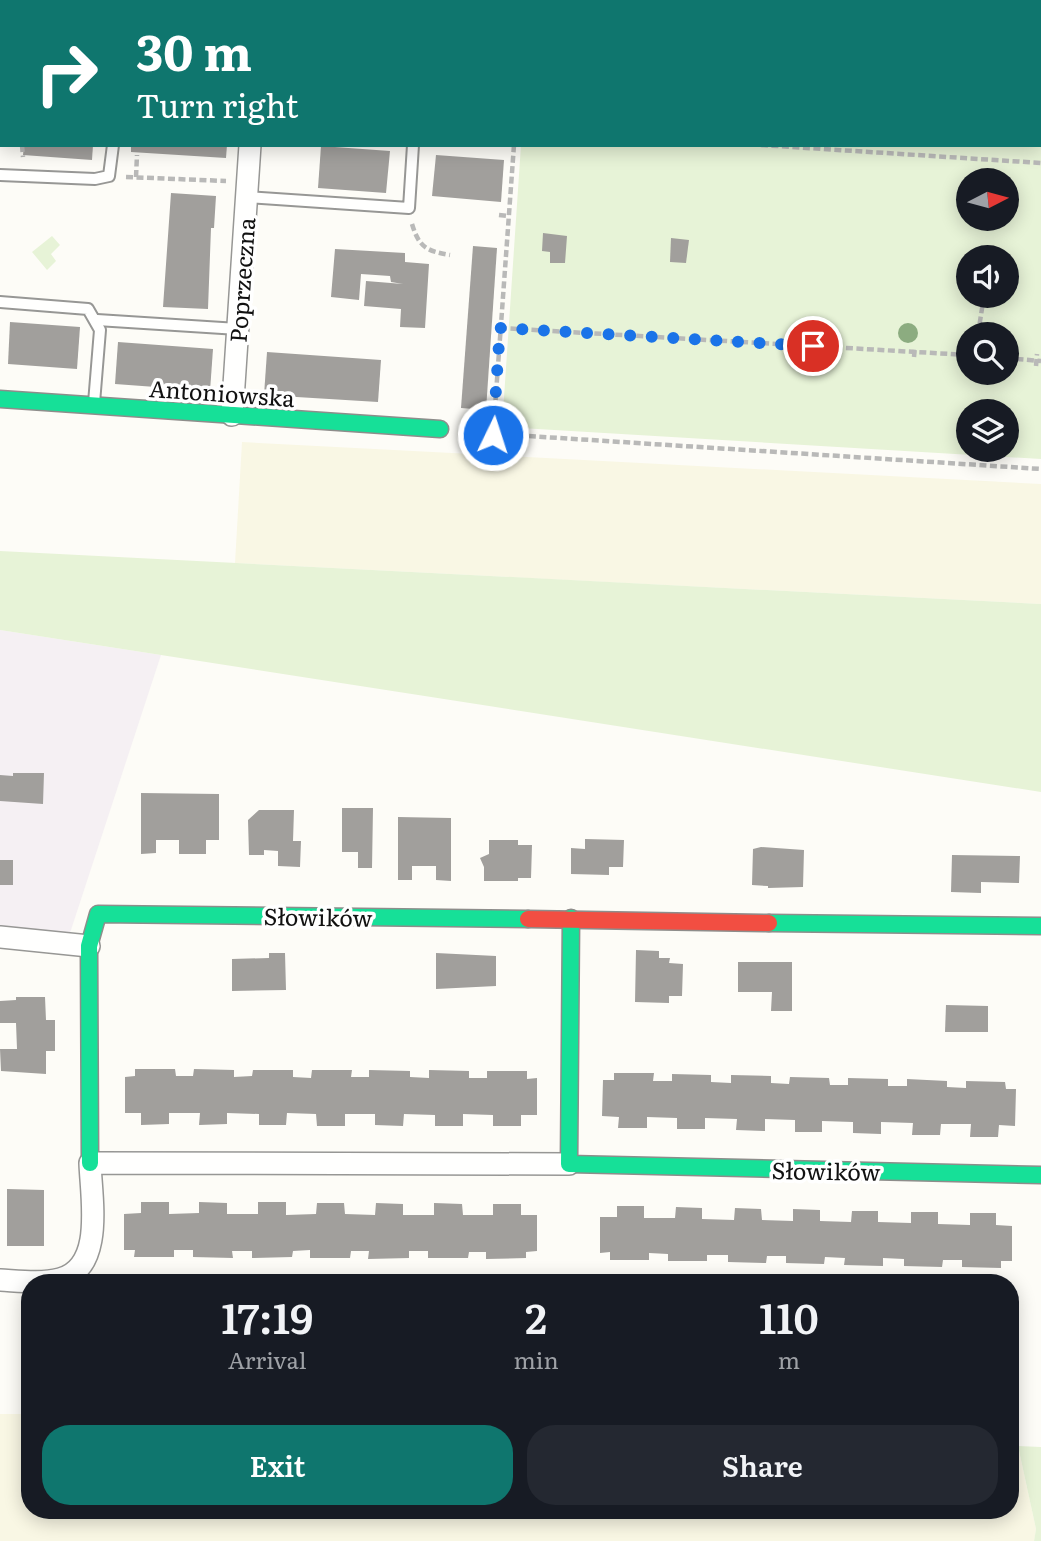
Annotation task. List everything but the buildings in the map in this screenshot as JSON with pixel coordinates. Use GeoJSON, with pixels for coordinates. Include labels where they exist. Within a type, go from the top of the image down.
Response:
{"type":"FeatureCollection","features":[{"type":"Feature","properties":{"kind":"street","name":"Poprzeczna"},"geometry":{"type":"LineString","coordinates":[[232,415],[250,147]]}},
{"type":"Feature","properties":{"kind":"street","name":"Antoniowska"},"geometry":{"type":"LineString","coordinates":[[0,400],[440,429]]}},
{"type":"Feature","properties":{"kind":"street","name":"Słowików"},"geometry":{"type":"LineString","coordinates":[[69,1274],[77,1269],[89,1252],[90,1242],[89,946],[99,914],[1041,926]]}},
{"type":"Feature","properties":{"kind":"street"},"geometry":{"type":"LineString","coordinates":[[569,1164],[571,918]]}},
{"type":"Feature","properties":{"kind":"street"},"geometry":{"type":"LineString","coordinates":[[0,937],[89,946]]}},
{"type":"Feature","properties":{"kind":"street","name":"Słowików"},"geometry":{"type":"LineString","coordinates":[[90,1163],[569,1164],[1041,1175]]}},
{"type":"Feature","properties":{"kind":"street","name":"Słowików"},"geometry":{"type":"LineString","coordinates":[[0,1280],[21,1280]]}},
{"type":"Feature","properties":{"kind":"lane"},"geometry":{"type":"LineString","coordinates":[[0,174],[95,179],[109,176],[113,147]]}},
{"type":"Feature","properties":{"kind":"lane"},"geometry":{"type":"LineString","coordinates":[[247,190],[409,208],[413,147]]}},
{"type":"Feature","properties":{"kind":"lane"},"geometry":{"type":"LineString","coordinates":[[0,302],[88,309],[97,320],[100,330],[94,406]]}},
{"type":"Feature","properties":{"kind":"lane"},"geometry":{"type":"LineString","coordinates":[[97,320],[238,329]]}},
{"type":"Feature","properties":{"kind":"path"},"geometry":{"type":"LineString","coordinates":[[493,435],[514,147]]}},
{"type":"Feature","properties":{"kind":"path"},"geometry":{"type":"LineString","coordinates":[[792,147],[1041,163]]}},
{"type":"Feature","properties":{"kind":"path"},"geometry":{"type":"LineString","coordinates":[[136,177],[137,155]]}},
{"type":"Feature","properties":{"kind":"path"},"geometry":{"type":"LineString","coordinates":[[109,176],[247,190]]}},
{"type":"Feature","properties":{"kind":"path"},"geometry":{"type":"LineString","coordinates":[[409,208],[420,246],[430,252],[450,255]]}},
{"type":"Feature","properties":{"kind":"path"},"geometry":{"type":"LineString","coordinates":[[499,215],[508,216]]}},
{"type":"Feature","properties":{"kind":"path"},"geometry":{"type":"LineString","coordinates":[[500,328],[543,332],[550,327],[611,331],[661,340],[672,334],[956,354]]}},
{"type":"Feature","properties":{"kind":"path"},"geometry":{"type":"LineString","coordinates":[[601,332],[601,339]]}},
{"type":"Feature","properties":{"kind":"path"},"geometry":{"type":"LineString","coordinates":[[727,347],[731,339]]}},
{"type":"Feature","properties":{"kind":"path"},"geometry":{"type":"LineString","coordinates":[[789,351],[792,343]]}},
{"type":"Feature","properties":{"kind":"path"},"geometry":{"type":"LineString","coordinates":[[852,355],[854,346]]}},
{"type":"Feature","properties":{"kind":"path"},"geometry":{"type":"LineString","coordinates":[[1019,359],[1038,360]]}},
{"type":"Feature","properties":{"kind":"path"},"geometry":{"type":"LineString","coordinates":[[440,429],[493,435],[1041,468]]}},
{"type":"Feature","properties":{"kind":"shaded area"},"geometry":{"type":"Polygon","coordinates":[[[242,442],[1041,484],[1041,604],[235,563],[242,442]]]}},
{"type":"Feature","properties":{"kind":"shaded area"},"geometry":{"type":"Polygon","coordinates":[[[0,630],[161,655],[69,936],[0,928],[0,630]]]}},
{"type":"Feature","properties":{"kind":"shaded area"},"geometry":{"type":"Polygon","coordinates":[[[0,1414],[21,1414],[21,1519],[1019,1519],[1019,1451],[1036,1529],[1034,1541],[0,1541],[0,1414]]]}},
{"type":"Feature","properties":{"kind":"green space"},"geometry":{"type":"Polygon","coordinates":[[[521,147],[1041,147],[1041,459],[1019,458],[1019,399],[956,399],[956,454],[502,427],[521,147]]]}},
{"type":"Feature","properties":{"kind":"green space"},"geometry":{"type":"Polygon","coordinates":[[[52,236],[60,245],[51,254],[56,261],[47,270],[32,252],[52,236]]]}},
{"type":"Feature","properties":{"kind":"green space"},"geometry":{"type":"Polygon","coordinates":[[[0,551],[1041,604],[1041,792],[0,630],[0,551]]]}},
{"type":"Feature","properties":{"kind":"green space"},"geometry":{"type":"Polygon","coordinates":[[[1019,1446],[1041,1447],[1041,1541],[1034,1541],[1036,1529],[1019,1446]]]}},
{"type":"Feature","properties":{"kind":"traffic: fast"},"geometry":{"type":"LineString","coordinates":[[0,399],[440,429]]}},
{"type":"Feature","properties":{"kind":"traffic: fast"},"geometry":{"type":"LineString","coordinates":[[90,1163],[89,946],[98,914],[528,919]]}},
{"type":"Feature","properties":{"kind":"traffic: fast"},"geometry":{"type":"LineString","coordinates":[[571,918],[569,1164],[1041,1175]]}},
{"type":"Feature","properties":{"kind":"traffic: fast"},"geometry":{"type":"LineString","coordinates":[[769,923],[1041,926]]}},
{"type":"Feature","properties":{"kind":"traffic: jam"},"geometry":{"type":"LineString","coordinates":[[528,919],[769,923]]}},
{"type":"Feature","properties":{"kind":"route"},"geometry":{"type":"LineString","coordinates":[[493,435],[500,328],[522,327],[813,346]]}}]}
